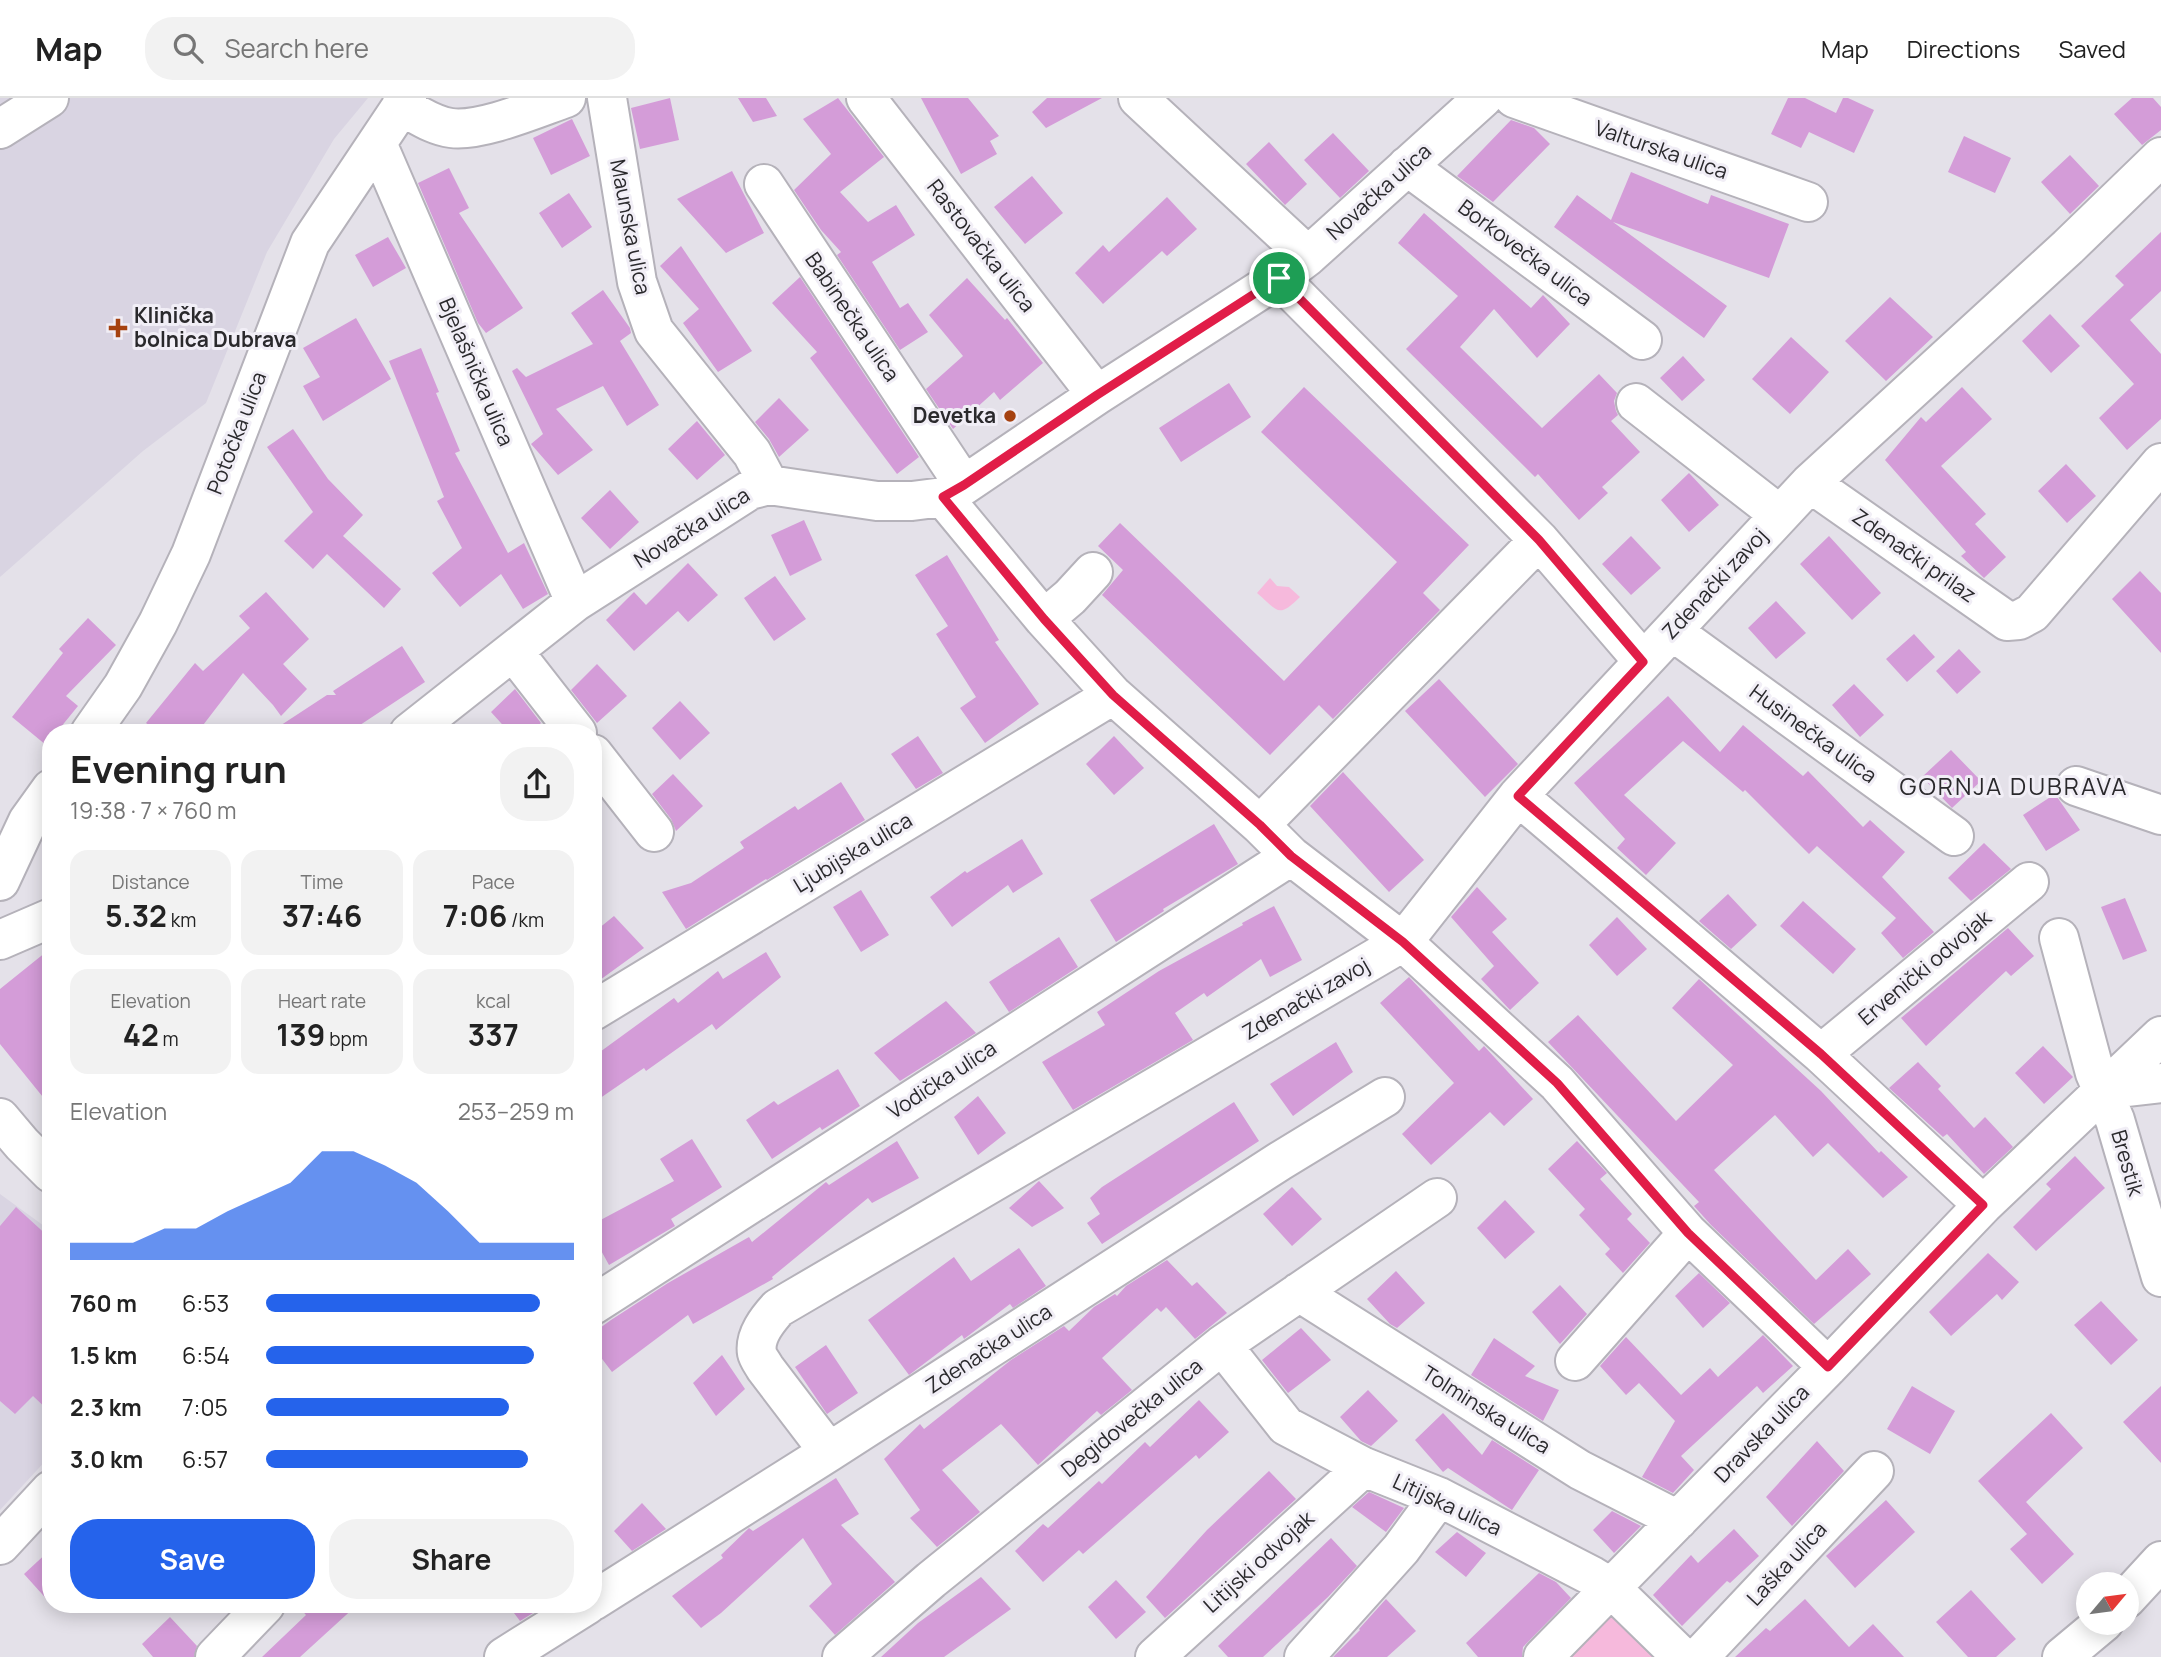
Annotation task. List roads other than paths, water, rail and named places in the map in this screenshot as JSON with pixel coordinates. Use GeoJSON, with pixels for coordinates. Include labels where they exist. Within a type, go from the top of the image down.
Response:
{"type":"FeatureCollection","features":[{"type":"Feature","properties":{"kind":"street"},"geometry":{"type":"LineString","coordinates":[[0,129],[48,98]]}},
{"type":"Feature","properties":{"kind":"street"},"geometry":{"type":"LineString","coordinates":[[404,102],[432,123],[452,128],[481,125],[566,98]]}},
{"type":"Feature","properties":{"kind":"street","name":"Maunska ulica"},"geometry":{"type":"LineString","coordinates":[[607,98],[637,282],[654,331],[752,453],[769,485]]}},
{"type":"Feature","properties":{"kind":"street","name":"Rastovačka ulica"},"geometry":{"type":"LineString","coordinates":[[866,98],[1097,395]]}},
{"type":"Feature","properties":{"kind":"street"},"geometry":{"type":"LineString","coordinates":[[1138,98],[1539,540],[1643,662]]}},
{"type":"Feature","properties":{"kind":"street","name":"Novačka ulica"},"geometry":{"type":"LineString","coordinates":[[420,724],[575,601],[750,490],[769,485],[877,501],[912,501],[954,491],[1293,267],[1483,98]]}},
{"type":"Feature","properties":{"kind":"street","name":"Valturska ulica"},"geometry":{"type":"LineString","coordinates":[[1514,98],[1808,202]]}},
{"type":"Feature","properties":{"kind":"street","name":"Potočka ulica"},"geometry":{"type":"LineString","coordinates":[[96,724],[123,686],[158,623],[191,554],[310,243],[404,102]]}},
{"type":"Feature","properties":{"kind":"street","name":"Bjelašnička ulica"},"geometry":{"type":"LineString","coordinates":[[377,143],[575,601]]}},
{"type":"Feature","properties":{"kind":"street","name":"Zdenački zavoj"},"geometry":{"type":"LineString","coordinates":[[829,1452],[765,1368],[757,1353],[759,1337],[766,1321],[778,1308],[1403,942],[1518,796],[1810,483],[2068,247],[2161,156]]}},
{"type":"Feature","properties":{"kind":"street","name":"Borkovečka ulica"},"geometry":{"type":"LineString","coordinates":[[1407,166],[1642,340]]}},
{"type":"Feature","properties":{"kind":"street","name":"Babinečka ulica"},"geometry":{"type":"LineString","coordinates":[[764,184],[954,491],[1044,619],[1113,695],[1260,825],[1291,856],[1403,942],[1557,1083],[1688,1233],[1828,1367]]}},
{"type":"Feature","properties":{"kind":"street"},"geometry":{"type":"LineString","coordinates":[[1636,403],[1780,515]]}},
{"type":"Feature","properties":{"kind":"street","name":"Zdenački prilaz"},"geometry":{"type":"LineString","coordinates":[[1810,483],[2007,621],[2020,620],[2032,613],[2161,463]]}},
{"type":"Feature","properties":{"kind":"street"},"geometry":{"type":"LineString","coordinates":[[1260,825],[1539,540]]}},
{"type":"Feature","properties":{"kind":"street"},"geometry":{"type":"LineString","coordinates":[[1044,619],[1070,597],[1093,572]]}},
{"type":"Feature","properties":{"kind":"street","name":"Husinečka ulica"},"geometry":{"type":"LineString","coordinates":[[1672,631],[1954,836]]}},
{"type":"Feature","properties":{"kind":"street"},"geometry":{"type":"LineString","coordinates":[[513,651],[570,724]]}},
{"type":"Feature","properties":{"kind":"street","name":"Ljubijska ulica"},"geometry":{"type":"LineString","coordinates":[[602,1006],[1113,695]]}},
{"type":"Feature","properties":{"kind":"street"},"geometry":{"type":"LineString","coordinates":[[602,766],[654,832]]}},
{"type":"Feature","properties":{"kind":"street"},"geometry":{"type":"LineString","coordinates":[[2076,786],[2161,816]]}},
{"type":"Feature","properties":{"kind":"street"},"geometry":{"type":"LineString","coordinates":[[1518,796],[1821,1054],[1983,1205]]}},
{"type":"Feature","properties":{"kind":"street"},"geometry":{"type":"LineString","coordinates":[[0,881],[29,821],[42,802]]}},
{"type":"Feature","properties":{"kind":"street","name":"Vodička ulica"},"geometry":{"type":"LineString","coordinates":[[602,1299],[1291,856]]}},
{"type":"Feature","properties":{"kind":"street","name":"Ervenički odvojak"},"geometry":{"type":"LineString","coordinates":[[1821,1054],[2029,882]]}},
{"type":"Feature","properties":{"kind":"street"},"geometry":{"type":"LineString","coordinates":[[0,940],[42,929]]}},
{"type":"Feature","properties":{"kind":"street","name":"Brestik"},"geometry":{"type":"LineString","coordinates":[[2059,938],[2095,1073],[2115,1120],[2161,1277]]}},
{"type":"Feature","properties":{"kind":"street","name":"Dravska ulica"},"geometry":{"type":"LineString","coordinates":[[1543,1657],[1983,1205],[2161,1036]]}},
{"type":"Feature","properties":{"kind":"street"},"geometry":{"type":"LineString","coordinates":[[2102,1090],[2161,1083]]}},
{"type":"Feature","properties":{"kind":"street","name":"Zdenačka ulica"},"geometry":{"type":"LineString","coordinates":[[602,1595],[1280,1161],[1385,1097]]}},
{"type":"Feature","properties":{"kind":"street"},"geometry":{"type":"LineString","coordinates":[[7,1143],[42,1167]]}},
{"type":"Feature","properties":{"kind":"street","name":"Degidovečka ulica"},"geometry":{"type":"LineString","coordinates":[[842,1657],[931,1580],[1222,1345],[1437,1198]]}},
{"type":"Feature","properties":{"kind":"street"},"geometry":{"type":"LineString","coordinates":[[1575,1361],[1688,1233]]}},
{"type":"Feature","properties":{"kind":"street","name":"Tolminska ulica"},"geometry":{"type":"LineString","coordinates":[[1299,1292],[1580,1470],[1678,1520]]}},
{"type":"Feature","properties":{"kind":"street","name":"Litijska ulica"},"geometry":{"type":"LineString","coordinates":[[1222,1345],[1286,1426],[1364,1467],[1439,1497],[1610,1587],[1682,1657]]}},
{"type":"Feature","properties":{"kind":"street","name":"Litijski odvojak"},"geometry":{"type":"LineString","coordinates":[[1155,1657],[1364,1467]]}},
{"type":"Feature","properties":{"kind":"street","name":"Laška ulica"},"geometry":{"type":"LineString","coordinates":[[1699,1657],[1874,1471]]}},
{"type":"Feature","properties":{"kind":"street"},"geometry":{"type":"LineString","coordinates":[[1304,1657],[1401,1549],[1439,1497]]}},
{"type":"Feature","properties":{"kind":"street"},"geometry":{"type":"LineString","coordinates":[[0,1545],[42,1500]]}},
{"type":"Feature","properties":{"kind":"street"},"geometry":{"type":"LineString","coordinates":[[2139,1585],[2161,1562]]}},
{"type":"Feature","properties":{"kind":"street"},"geometry":{"type":"LineString","coordinates":[[215,1657],[257,1613]]}},
{"type":"Feature","properties":{"kind":"street"},"geometry":{"type":"LineString","coordinates":[[504,1657],[574,1613]]}},
{"type":"Feature","properties":{"kind":"street"},"geometry":{"type":"LineString","coordinates":[[2062,1657],[2088,1635]]}},
{"type":"Feature","properties":{"kind":"place","name":"Klinička bolnica Dubrava"},"geometry":{"type":"Point","coordinates":[118,328]}},
{"type":"Feature","properties":{"kind":"place","name":"Devetka"},"geometry":{"type":"Point","coordinates":[1010,416]}},
{"type":"Feature","properties":{"kind":"district","name":"GORNJA DUBRAVA"},"geometry":{"type":"Point","coordinates":[2014,787]}}]}
